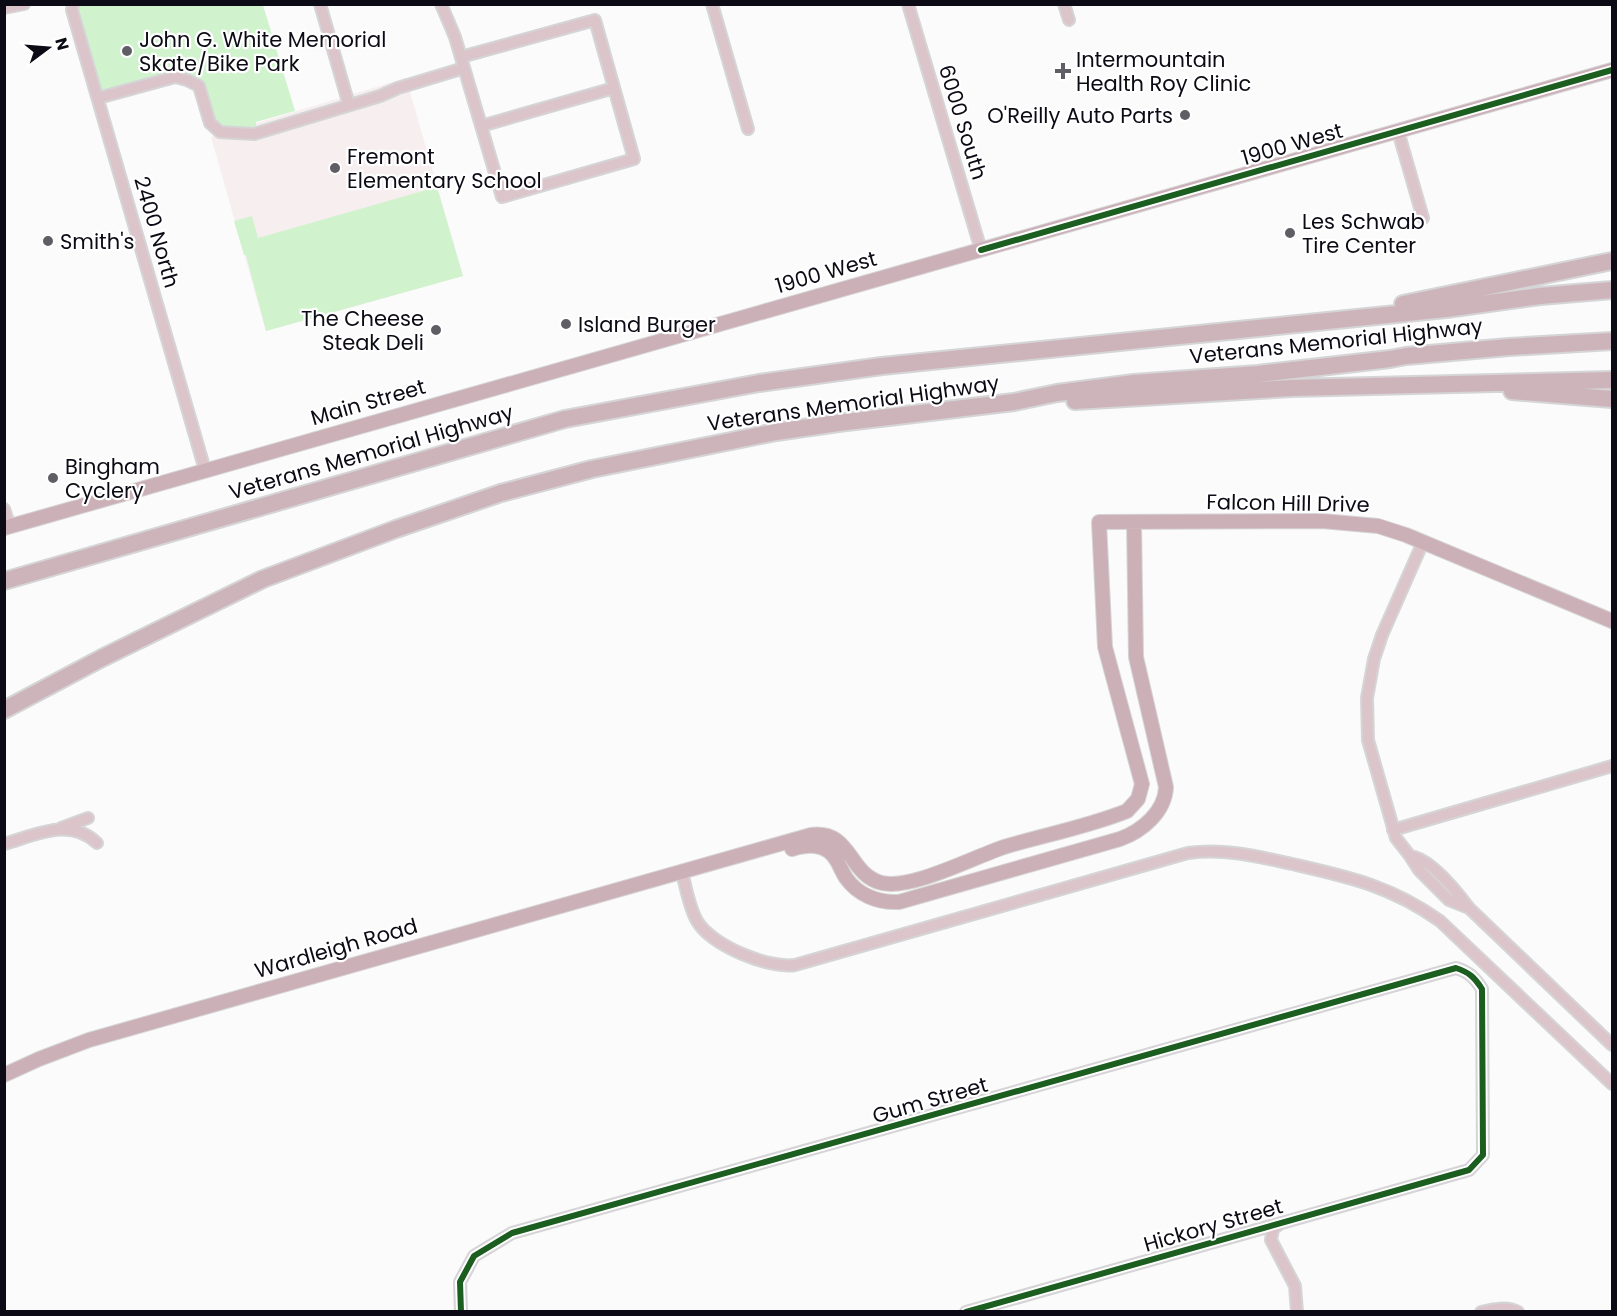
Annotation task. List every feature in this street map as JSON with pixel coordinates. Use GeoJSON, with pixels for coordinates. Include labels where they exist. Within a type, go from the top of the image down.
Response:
{"type":"FeatureCollection","features":[{"type":"Feature","properties":{"kind":"highway"},"geometry":{"type":"LineString","coordinates":[[1344,319],[1427,299],[1612,261]]}},
{"type":"Feature","properties":{"kind":"highway","name":"Veterans Memorial Highway"},"geometry":{"type":"LineString","coordinates":[[4,581],[565,419],[759,383],[882,366],[1612,290]]}},
{"type":"Feature","properties":{"kind":"highway","name":"Veterans Memorial Highway"},"geometry":{"type":"LineString","coordinates":[[4,710],[102,658],[263,579],[396,529],[501,493],[592,469],[776,432],[1014,402],[1057,393],[1134,383],[1258,374],[1417,354],[1612,341]]}},
{"type":"Feature","properties":{"kind":"highway"},"geometry":{"type":"LineString","coordinates":[[1014,402],[1145,398],[1291,388],[1612,380]]}},
{"type":"Feature","properties":{"kind":"highway"},"geometry":{"type":"LineString","coordinates":[[1452,385],[1612,399]]}},
{"type":"Feature","properties":{"kind":"main road","name":"1900 West"},"geometry":{"type":"LineString","coordinates":[[743,318],[1612,70]]}},
{"type":"Feature","properties":{"kind":"main road","name":"Main Street"},"geometry":{"type":"LineString","coordinates":[[7,527],[743,318]]}},
{"type":"Feature","properties":{"kind":"main road","name":"Falcon Hill Drive"},"geometry":{"type":"LineString","coordinates":[[682,872],[816,834],[831,837],[841,843],[868,878],[881,883],[899,884],[952,868],[1003,848],[1122,813],[1131,808],[1138,800],[1142,784],[1105,647],[1093,522],[1322,521],[1378,526],[1423,542],[1612,621]]}},
{"type":"Feature","properties":{"kind":"main road"},"geometry":{"type":"LineString","coordinates":[[682,872],[719,869],[812,845],[824,848],[833,855],[847,879],[863,894],[884,901],[899,902],[1120,840],[1141,828],[1160,808],[1165,798],[1166,787],[1136,657],[1134,523]]}},
{"type":"Feature","properties":{"kind":"main road","name":"Wardleigh Road"},"geometry":{"type":"LineString","coordinates":[[4,1075],[89,1040],[682,872]]}},
{"type":"Feature","properties":{"kind":"street"},"geometry":{"type":"LineString","coordinates":[[4,8],[24,4]]}},
{"type":"Feature","properties":{"kind":"street","name":"2400 North"},"geometry":{"type":"LineString","coordinates":[[73,4],[72,10],[205,470]]}},
{"type":"Feature","properties":{"kind":"street"},"geometry":{"type":"LineString","coordinates":[[320,4],[349,105]]}},
{"type":"Feature","properties":{"kind":"street"},"geometry":{"type":"LineString","coordinates":[[98,98],[175,77],[199,86],[210,123],[220,132],[254,134],[380,96],[463,63],[595,20],[634,159],[502,197],[463,63],[453,31],[441,4]]}},
{"type":"Feature","properties":{"kind":"street","name":"6000 South"},"geometry":{"type":"LineString","coordinates":[[908,4],[981,250]]}},
{"type":"Feature","properties":{"kind":"street"},"geometry":{"type":"LineString","coordinates":[[1064,4],[1068,21]]}},
{"type":"Feature","properties":{"kind":"street"},"geometry":{"type":"LineString","coordinates":[[713,5],[748,129]]}},
{"type":"Feature","properties":{"kind":"street"},"geometry":{"type":"LineString","coordinates":[[481,126],[614,88]]}},
{"type":"Feature","properties":{"kind":"street"},"geometry":{"type":"LineString","coordinates":[[1398,131],[1423,218]]}},
{"type":"Feature","properties":{"kind":"street"},"geometry":{"type":"LineString","coordinates":[[4,509],[7,527]]}},
{"type":"Feature","properties":{"kind":"street"},"geometry":{"type":"LineString","coordinates":[[1423,542],[1377,647],[1370,672],[1367,699],[1367,726],[1371,754],[1393,830],[1419,870],[1444,895],[1468,908],[1612,1045]]}},
{"type":"Feature","properties":{"kind":"street"},"geometry":{"type":"LineString","coordinates":[[1393,830],[1612,766]]}},
{"type":"Feature","properties":{"kind":"street"},"geometry":{"type":"LineString","coordinates":[[4,844],[88,818]]}},
{"type":"Feature","properties":{"kind":"street"},"geometry":{"type":"LineString","coordinates":[[61,828],[81,831],[97,843]]}},
{"type":"Feature","properties":{"kind":"street"},"geometry":{"type":"LineString","coordinates":[[682,872],[693,913],[705,932],[758,960],[770,965],[783,966],[795,965],[1188,853],[1220,851],[1243,853],[1343,875],[1387,890],[1414,903],[1440,921],[1612,1084]]}},
{"type":"Feature","properties":{"kind":"street","name":"Hickory Street"},"geometry":{"type":"LineString","coordinates":[[966,1311],[1469,1170],[1483,1155],[1482,989],[1475,978],[1466,971],[1456,968]]}},
{"type":"Feature","properties":{"kind":"street","name":"Gum Street"},"geometry":{"type":"LineString","coordinates":[[461,1311],[460,1282],[474,1256],[512,1233],[1456,968]]}},
{"type":"Feature","properties":{"kind":"street"},"geometry":{"type":"LineString","coordinates":[[1281,1223],[1273,1229],[1271,1240],[1295,1286],[1297,1311]]}},
{"type":"Feature","properties":{"kind":"street"},"geometry":{"type":"LineString","coordinates":[[1481,1311],[1494,1308],[1518,1311]]}},
{"type":"Feature","properties":{"kind":"shaded area"},"geometry":{"type":"Polygon","coordinates":[[[406,78],[463,276],[266,331],[211,137],[406,78]]]}},
{"type":"Feature","properties":{"kind":"green space"},"geometry":{"type":"Polygon","coordinates":[[[75,5],[263,5],[295,111],[256,122],[256,127],[231,132],[223,130],[214,121],[190,77],[100,94],[75,5]]]}},
{"type":"Feature","properties":{"kind":"green space"},"geometry":{"type":"Polygon","coordinates":[[[437,187],[463,276],[266,331],[246,255],[244,255],[234,221],[252,216],[258,238],[437,187]]]}},
{"type":"Feature","properties":{"kind":"cycle path"},"geometry":{"type":"LineString","coordinates":[[981,250],[1612,70]]}},
{"type":"Feature","properties":{"kind":"cycle path"},"geometry":{"type":"LineString","coordinates":[[461,1312],[460,1282],[474,1256],[512,1233],[1456,968],[1465,971],[1482,989],[1483,1155],[1469,1170],[966,1312]]}},
{"type":"Feature","properties":{"kind":"place","name":"John G. White Memorial Skate/Bike Park"},"geometry":{"type":"Point","coordinates":[127,51]}},
{"type":"Feature","properties":{"kind":"place","name":"Intermountain Health Roy Clinic"},"geometry":{"type":"Point","coordinates":[1063,71]}},
{"type":"Feature","properties":{"kind":"place","name":"O'Reilly Auto Parts"},"geometry":{"type":"Point","coordinates":[1185,115]}},
{"type":"Feature","properties":{"kind":"place","name":"Fremont Elementary School"},"geometry":{"type":"Point","coordinates":[335,168]}},
{"type":"Feature","properties":{"kind":"place","name":"Les Schwab Tire Center"},"geometry":{"type":"Point","coordinates":[1290,233]}},
{"type":"Feature","properties":{"kind":"place","name":"Smith's"},"geometry":{"type":"Point","coordinates":[48,241]}},
{"type":"Feature","properties":{"kind":"place","name":"Island Burger"},"geometry":{"type":"Point","coordinates":[566,324]}},
{"type":"Feature","properties":{"kind":"place","name":"The Cheese Steak Deli"},"geometry":{"type":"Point","coordinates":[436,330]}},
{"type":"Feature","properties":{"kind":"place","name":"Bingham Cyclery"},"geometry":{"type":"Point","coordinates":[53,478]}}]}
